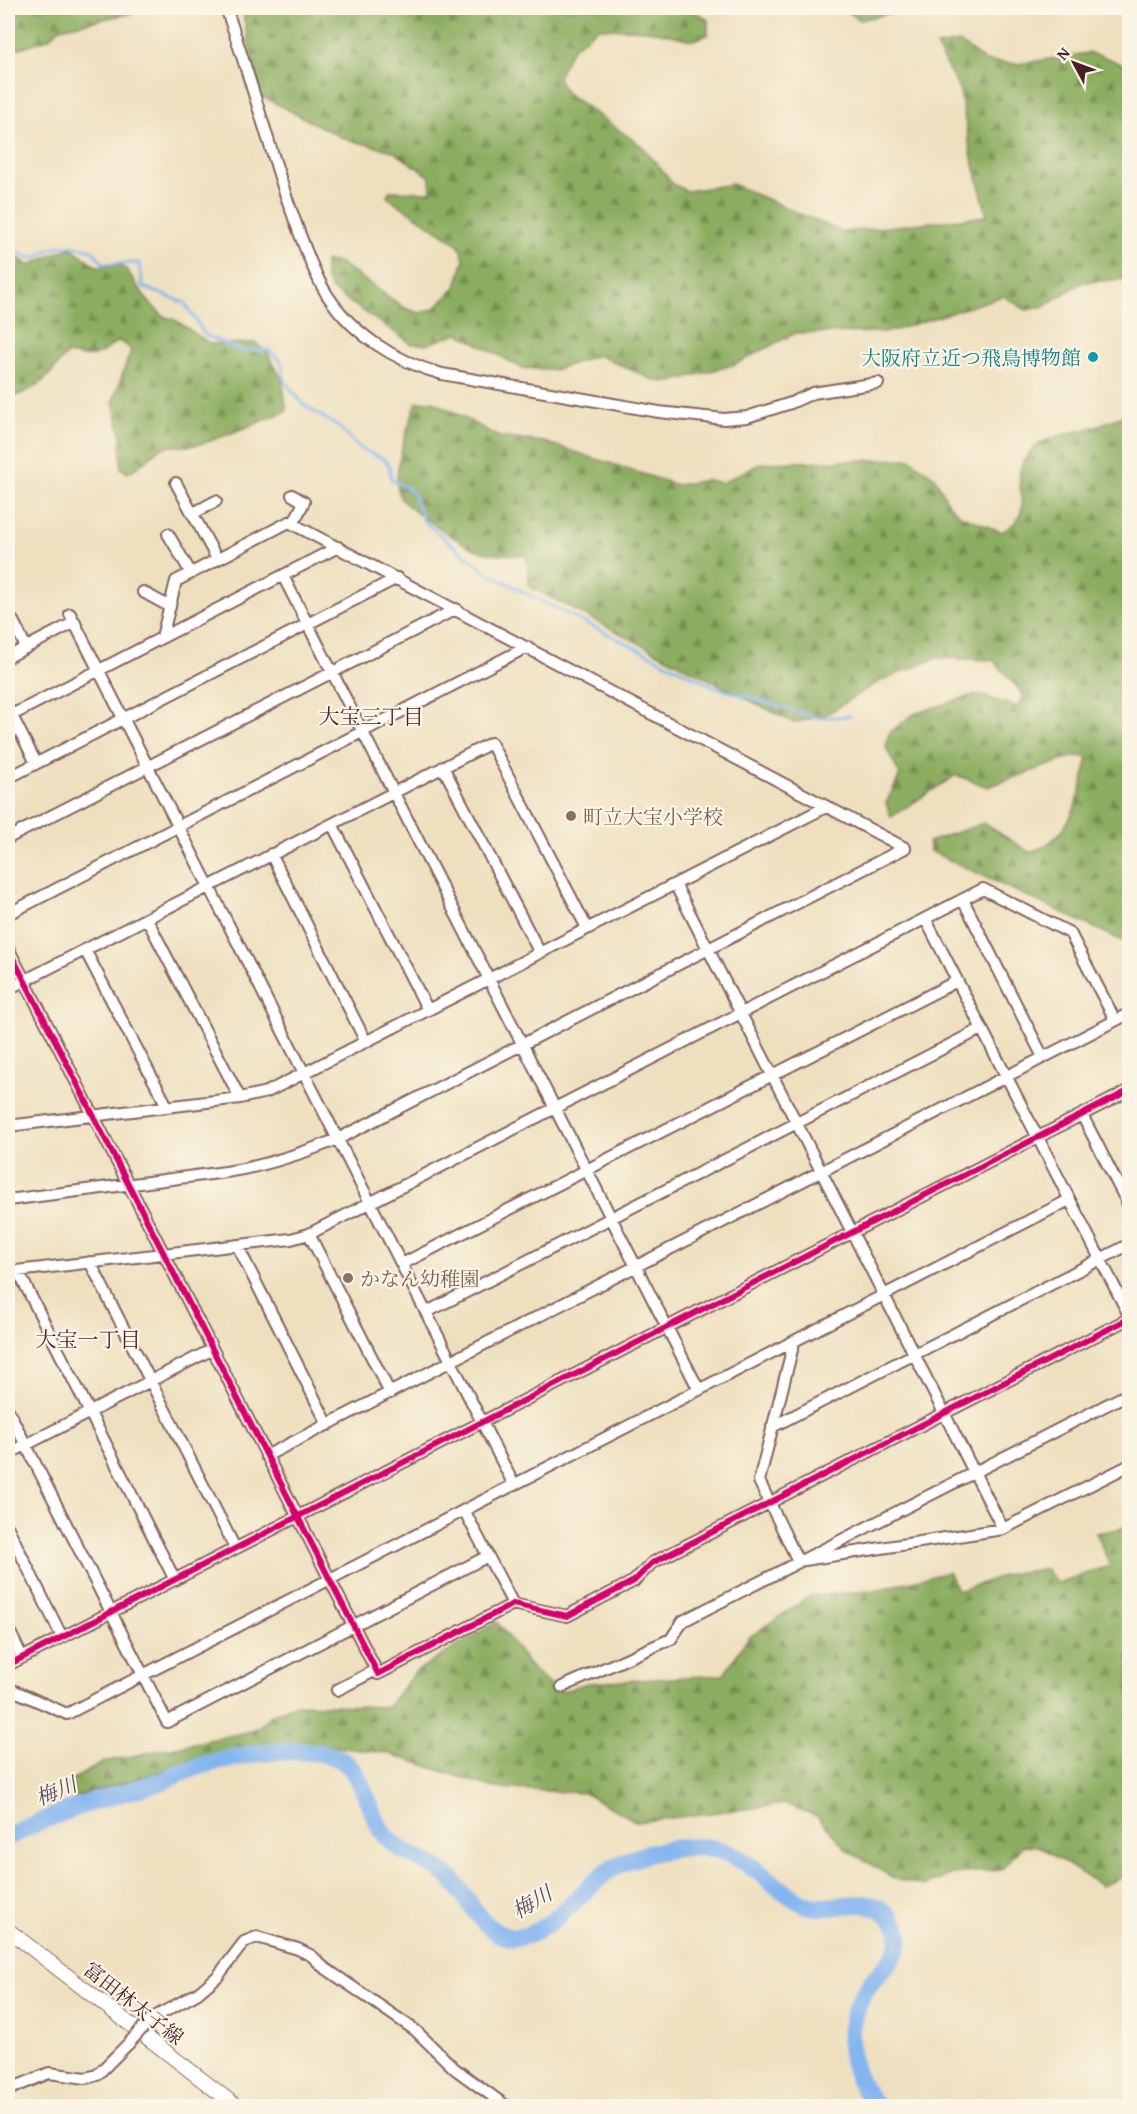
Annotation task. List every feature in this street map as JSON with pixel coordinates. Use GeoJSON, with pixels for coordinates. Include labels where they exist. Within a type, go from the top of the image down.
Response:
{"type":"FeatureCollection","features":[{"type":"Feature","properties":{"kind":"main road","name":"富田林太子線"},"geometry":{"type":"LineString","coordinates":[[8,1930],[236,2106]]}},
{"type":"Feature","properties":{"kind":"street"},"geometry":{"type":"LineString","coordinates":[[226,8],[298,229],[323,288],[337,306],[380,349],[411,366],[442,375],[659,412],[724,419],[747,417],[791,403],[813,393],[878,383]]}},
{"type":"Feature","properties":{"kind":"street"},"geometry":{"type":"LineString","coordinates":[[176,483],[217,559]]}},
{"type":"Feature","properties":{"kind":"street"},"geometry":{"type":"LineString","coordinates":[[292,495],[304,502],[293,524]]}},
{"type":"Feature","properties":{"kind":"street"},"geometry":{"type":"LineString","coordinates":[[192,514],[216,501]]}},
{"type":"Feature","properties":{"kind":"street"},"geometry":{"type":"LineString","coordinates":[[8,1200],[259,1167],[299,1155],[338,1138],[905,848],[289,522],[176,581],[162,637]]}},
{"type":"Feature","properties":{"kind":"street"},"geometry":{"type":"LineString","coordinates":[[168,534],[190,573]]}},
{"type":"Feature","properties":{"kind":"street"},"geometry":{"type":"LineString","coordinates":[[36,763],[9,714],[100,670],[338,547]]}},
{"type":"Feature","properties":{"kind":"street"},"geometry":{"type":"LineString","coordinates":[[283,576],[699,1390]]}},
{"type":"Feature","properties":{"kind":"street"},"geometry":{"type":"LineString","coordinates":[[8,778],[397,578]]}},
{"type":"Feature","properties":{"kind":"street"},"geometry":{"type":"LineString","coordinates":[[143,592],[170,607]]}},
{"type":"Feature","properties":{"kind":"street"},"geometry":{"type":"LineString","coordinates":[[8,838],[456,609]]}},
{"type":"Feature","properties":{"kind":"street"},"geometry":{"type":"LineString","coordinates":[[8,657],[72,618],[514,1485]]}},
{"type":"Feature","properties":{"kind":"street"},"geometry":{"type":"LineString","coordinates":[[13,621],[26,647]]}},
{"type":"Feature","properties":{"kind":"street"},"geometry":{"type":"LineString","coordinates":[[8,914],[527,647]]}},
{"type":"Feature","properties":{"kind":"street"},"geometry":{"type":"LineString","coordinates":[[8,989],[491,743],[587,928]]}},
{"type":"Feature","properties":{"kind":"street"},"geometry":{"type":"LineString","coordinates":[[443,767],[540,952]]}},
{"type":"Feature","properties":{"kind":"street"},"geometry":{"type":"LineString","coordinates":[[8,1126],[240,1098],[267,1092],[826,807]]}},
{"type":"Feature","properties":{"kind":"street"},"geometry":{"type":"LineString","coordinates":[[332,824],[428,1010]]}},
{"type":"Feature","properties":{"kind":"street"},"geometry":{"type":"LineString","coordinates":[[272,854],[366,1042]]}},
{"type":"Feature","properties":{"kind":"street"},"geometry":{"type":"LineString","coordinates":[[675,884],[1003,1529]]}},
{"type":"Feature","properties":{"kind":"street"},"geometry":{"type":"LineString","coordinates":[[175,1580],[89,1412],[13,1272],[309,1234],[983,889],[1070,933],[1115,1020]]}},
{"type":"Feature","properties":{"kind":"street"},"geometry":{"type":"LineString","coordinates":[[963,900],[1043,1058]]}},
{"type":"Feature","properties":{"kind":"street"},"geometry":{"type":"LineString","coordinates":[[147,919],[240,1098]]}},
{"type":"Feature","properties":{"kind":"street"},"geometry":{"type":"LineString","coordinates":[[8,948],[378,1674],[513,1604],[567,1616],[634,1581],[652,1563],[1130,1317],[926,920]]}},
{"type":"Feature","properties":{"kind":"street"},"geometry":{"type":"LineString","coordinates":[[85,950],[167,1106]]}},
{"type":"Feature","properties":{"kind":"street"},"geometry":{"type":"LineString","coordinates":[[402,1264],[957,981]]}},
{"type":"Feature","properties":{"kind":"street"},"geometry":{"type":"LineString","coordinates":[[266,1456],[1130,1013]]}},
{"type":"Feature","properties":{"kind":"street"},"geometry":{"type":"LineString","coordinates":[[427,1312],[981,1029]]}},
{"type":"Feature","properties":{"kind":"street"},"geometry":{"type":"LineString","coordinates":[[8,1665],[1130,1090]]}},
{"type":"Feature","properties":{"kind":"street"},"geometry":{"type":"LineString","coordinates":[[1082,1115],[1130,1208]]}},
{"type":"Feature","properties":{"kind":"street"},"geometry":{"type":"LineString","coordinates":[[8,1688],[67,1714],[1069,1200]]}},
{"type":"Feature","properties":{"kind":"street"},"geometry":{"type":"LineString","coordinates":[[309,1234],[390,1393]]}},
{"type":"Feature","properties":{"kind":"street"},"geometry":{"type":"LineString","coordinates":[[772,1427],[1130,1244]]}},
{"type":"Feature","properties":{"kind":"street"},"geometry":{"type":"LineString","coordinates":[[237,1245],[328,1425]]}},
{"type":"Feature","properties":{"kind":"street"},"geometry":{"type":"LineString","coordinates":[[90,1262],[235,1548]]}},
{"type":"Feature","properties":{"kind":"street"},"geometry":{"type":"LineString","coordinates":[[794,1342],[759,1481],[798,1561]]}},
{"type":"Feature","properties":{"kind":"street"},"geometry":{"type":"LineString","coordinates":[[8,1454],[211,1350]]}},
{"type":"Feature","properties":{"kind":"street"},"geometry":{"type":"LineString","coordinates":[[562,1688],[671,1639],[682,1621],[1130,1393]]}},
{"type":"Feature","properties":{"kind":"street"},"geometry":{"type":"LineString","coordinates":[[8,1410],[167,1722],[488,1556]]}},
{"type":"Feature","properties":{"kind":"street"},"geometry":{"type":"LineString","coordinates":[[798,1561],[1003,1529],[1130,1465]]}},
{"type":"Feature","properties":{"kind":"street"},"geometry":{"type":"LineString","coordinates":[[1109,1475],[1130,1475]]}},
{"type":"Feature","properties":{"kind":"street"},"geometry":{"type":"LineString","coordinates":[[464,1510],[513,1604]]}},
{"type":"Feature","properties":{"kind":"street"},"geometry":{"type":"LineString","coordinates":[[8,1528],[62,1637]]}},
{"type":"Feature","properties":{"kind":"street"},"geometry":{"type":"LineString","coordinates":[[8,1628],[22,1657]]}},
{"type":"Feature","properties":{"kind":"street"},"geometry":{"type":"LineString","coordinates":[[337,1690],[376,1670]]}},
{"type":"Feature","properties":{"kind":"street"},"geometry":{"type":"LineString","coordinates":[[8,2090],[49,2073],[86,2078],[97,2075],[151,2019],[198,1993],[218,1976],[244,1942],[257,1937],[312,1956],[322,1966],[415,2031],[455,2069],[506,2106]]}},
{"type":"Feature","properties":{"kind":"green space"},"geometry":{"type":"Polygon","coordinates":[[[8,8],[157,8],[60,28],[48,39],[8,52],[8,8]]]}},
{"type":"Feature","properties":{"kind":"green space"},"geometry":{"type":"Polygon","coordinates":[[[242,8],[689,8],[708,20],[708,35],[693,40],[647,30],[598,28],[572,49],[558,77],[564,91],[643,147],[673,184],[687,191],[732,184],[842,232],[987,216],[970,149],[960,91],[936,46],[959,42],[985,61],[1018,64],[1087,53],[1102,56],[1129,67],[1129,279],[1083,282],[1042,307],[1026,310],[1004,296],[889,332],[795,333],[736,364],[671,382],[656,381],[598,355],[554,370],[522,368],[458,333],[429,344],[412,344],[332,290],[325,277],[325,261],[340,263],[405,308],[420,313],[435,308],[456,287],[464,259],[459,245],[387,197],[389,191],[431,192],[430,177],[393,151],[345,139],[259,95],[242,8]]]}},
{"type":"Feature","properties":{"kind":"green space"},"geometry":{"type":"Polygon","coordinates":[[[847,8],[915,8],[860,20],[846,10],[847,8]]]}},
{"type":"Feature","properties":{"kind":"green space"},"geometry":{"type":"Polygon","coordinates":[[[71,247],[96,266],[120,265],[126,269],[148,301],[163,316],[177,321],[210,344],[255,343],[267,352],[282,379],[287,411],[200,444],[160,449],[127,473],[121,468],[121,435],[113,401],[131,350],[125,344],[118,341],[105,351],[89,357],[67,354],[35,387],[8,398],[8,250],[29,265],[71,247]]]}},
{"type":"Feature","properties":{"kind":"green space"},"geometry":{"type":"Polygon","coordinates":[[[433,401],[499,437],[544,442],[677,485],[707,480],[722,483],[760,463],[910,459],[935,477],[949,505],[960,515],[1002,532],[1014,523],[1020,514],[1022,505],[1020,474],[1022,463],[1030,452],[1051,438],[1095,426],[1129,413],[1129,944],[930,851],[928,842],[984,823],[1029,852],[1043,847],[1055,838],[1072,815],[1082,786],[1088,757],[1072,757],[988,787],[956,775],[891,817],[886,803],[900,775],[886,748],[889,733],[914,714],[976,694],[1018,707],[1023,694],[993,660],[937,658],[878,682],[825,715],[794,723],[530,587],[526,556],[491,553],[473,548],[437,527],[404,502],[400,497],[397,476],[405,436],[417,402],[433,401]]]}},
{"type":"Feature","properties":{"kind":"green space"},"geometry":{"type":"Polygon","coordinates":[[[1129,1527],[1129,1875],[1101,1886],[1039,1846],[1023,1845],[1001,1870],[953,1874],[924,1886],[895,1879],[847,1850],[817,1816],[785,1804],[637,1822],[584,1793],[494,1788],[387,1753],[310,1744],[223,1754],[74,1797],[66,1783],[104,1762],[247,1732],[259,1727],[269,1716],[296,1704],[388,1707],[415,1672],[497,1622],[533,1670],[561,1692],[587,1683],[723,1675],[748,1638],[810,1596],[872,1591],[948,1572],[958,1591],[1012,1573],[1046,1569],[1057,1583],[1110,1566],[1096,1533],[1129,1527]]]}},
{"type":"Feature","properties":{"kind":"waterway"},"geometry":{"type":"LineString","coordinates":[[8,245],[32,258],[53,248],[69,246],[91,249],[104,264],[139,263],[143,287],[185,303],[205,335],[242,351],[268,350],[281,361],[285,382],[304,405],[339,427],[361,449],[384,459],[389,465],[391,479],[412,491],[423,520],[485,571],[715,687],[818,718],[850,716]]}},
{"type":"Feature","properties":{"kind":"waterway","name":"梅川"},"geometry":{"type":"LineString","coordinates":[[8,1837],[64,1812],[160,1782],[199,1766],[260,1753],[302,1751],[321,1753],[346,1763],[359,1780],[377,1822],[390,1840],[399,1848],[445,1874],[459,1888],[484,1922],[500,1934],[509,1937],[522,1937],[548,1924],[595,1881],[616,1866],[659,1851],[690,1847],[718,1850],[741,1860],[802,1903],[822,1907],[867,1904],[877,1907],[894,1921],[900,1936],[898,1947],[889,1962],[865,1991],[857,2006],[850,2036],[853,2065],[866,2093],[876,2106]]}},
{"type":"Feature","properties":{"kind":"cycle path"},"geometry":{"type":"LineString","coordinates":[[8,948],[378,1674],[513,1604],[567,1616],[634,1581],[652,1563],[1130,1318]]}},
{"type":"Feature","properties":{"kind":"cycle path"},"geometry":{"type":"LineString","coordinates":[[8,1665],[1130,1090]]}},
{"type":"Feature","properties":{"kind":"place","name":"大阪府立近つ飛鳥博物館"},"geometry":{"type":"Point","coordinates":[1093,357]}},
{"type":"Feature","properties":{"kind":"place","name":"町立大宝小学校"},"geometry":{"type":"Point","coordinates":[571,816]}},
{"type":"Feature","properties":{"kind":"place","name":"かなん幼稚園"},"geometry":{"type":"Point","coordinates":[348,1278]}},
{"type":"Feature","properties":{"kind":"district","name":"大宝三丁目"},"geometry":{"type":"Point","coordinates":[371,716]}},
{"type":"Feature","properties":{"kind":"district","name":"大宝一丁目"},"geometry":{"type":"Point","coordinates":[88,1339]}}]}
